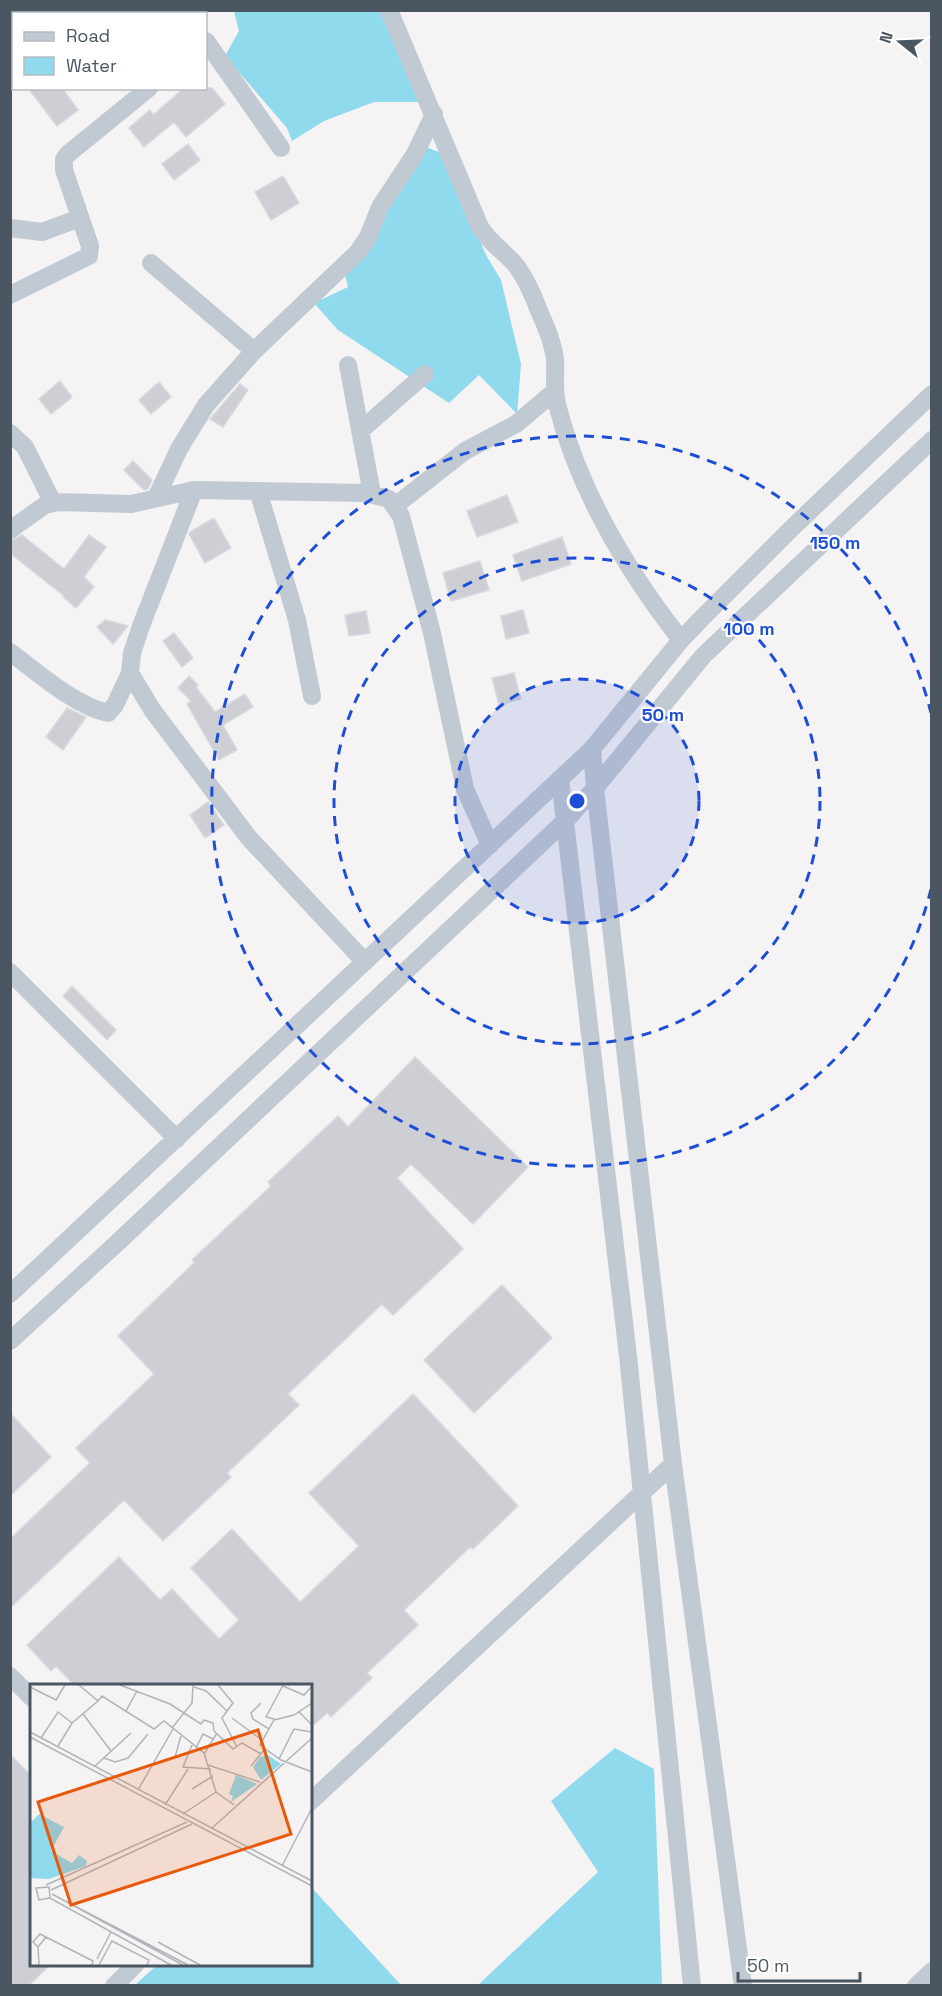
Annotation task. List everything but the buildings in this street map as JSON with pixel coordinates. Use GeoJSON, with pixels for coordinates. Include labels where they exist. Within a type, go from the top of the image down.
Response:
{"type":"FeatureCollection","features":[{"type":"Feature","properties":{"kind":"street"},"geometry":{"type":"LineString","coordinates":[[389,10],[480,226],[490,242],[518,268],[538,308],[555,358],[554,392],[570,447],[604,524],[659,611],[681,640]]}},
{"type":"Feature","properties":{"kind":"street"},"geometry":{"type":"LineString","coordinates":[[207,42],[281,148]]}},
{"type":"Feature","properties":{"kind":"street"},"geometry":{"type":"LineString","coordinates":[[10,295],[89,256],[90,246],[64,170],[64,159],[147,90]]}},
{"type":"Feature","properties":{"kind":"street"},"geometry":{"type":"LineString","coordinates":[[156,498],[197,418],[217,392],[254,351],[358,252],[368,237],[380,207],[415,154],[434,114]]}},
{"type":"Feature","properties":{"kind":"street"},"geometry":{"type":"LineString","coordinates":[[10,228],[42,232],[80,218]]}},
{"type":"Feature","properties":{"kind":"street"},"geometry":{"type":"LineString","coordinates":[[151,263],[254,351]]}},
{"type":"Feature","properties":{"kind":"street"},"geometry":{"type":"LineString","coordinates":[[348,365],[372,494]]}},
{"type":"Feature","properties":{"kind":"street"},"geometry":{"type":"LineString","coordinates":[[360,431],[425,374]]}},
{"type":"Feature","properties":{"kind":"street"},"geometry":{"type":"LineString","coordinates":[[396,505],[458,456],[516,424],[554,392]]}},
{"type":"Feature","properties":{"kind":"street"},"geometry":{"type":"LineString","coordinates":[[10,1294],[592,749],[681,640],[791,529],[932,394]]}},
{"type":"Feature","properties":{"kind":"street"},"geometry":{"type":"LineString","coordinates":[[10,433],[24,447],[53,503]]}},
{"type":"Feature","properties":{"kind":"street"},"geometry":{"type":"LineString","coordinates":[[10,1341],[116,1244],[566,819],[595,788],[703,656],[932,440]]}},
{"type":"Feature","properties":{"kind":"street"},"geometry":{"type":"LineString","coordinates":[[10,652],[52,684],[98,711],[108,713],[115,705],[130,673],[132,652],[194,490]]}},
{"type":"Feature","properties":{"kind":"street"},"geometry":{"type":"LineString","coordinates":[[10,530],[36,510],[53,503],[122,505],[194,490],[372,494],[389,499],[396,505],[401,516],[432,633],[465,789],[490,845]]}},
{"type":"Feature","properties":{"kind":"street"},"geometry":{"type":"LineString","coordinates":[[258,491],[297,620],[312,696]]}},
{"type":"Feature","properties":{"kind":"street"},"geometry":{"type":"LineString","coordinates":[[130,673],[153,711],[249,838],[365,962]]}},
{"type":"Feature","properties":{"kind":"street"},"geometry":{"type":"LineString","coordinates":[[592,749],[673,1464],[743,1986]]}},
{"type":"Feature","properties":{"kind":"street"},"geometry":{"type":"LineString","coordinates":[[561,779],[628,1356],[692,1986]]}},
{"type":"Feature","properties":{"kind":"street"},"geometry":{"type":"LineString","coordinates":[[10,972],[177,1139]]}},
{"type":"Feature","properties":{"kind":"street"},"geometry":{"type":"LineString","coordinates":[[312,1800],[673,1464]]}},
{"type":"Feature","properties":{"kind":"street"},"geometry":{"type":"LineString","coordinates":[[10,1676],[30,1696]]}},
{"type":"Feature","properties":{"kind":"street"},"geometry":{"type":"LineString","coordinates":[[114,1986],[135,1966]]}},
{"type":"Feature","properties":{"kind":"street"},"geometry":{"type":"LineString","coordinates":[[916,1986],[932,1971]]}},
{"type":"Feature","properties":{"kind":"water"},"geometry":{"type":"Polygon","coordinates":[[[234,11],[383,11],[418,102],[374,102],[324,121],[292,141],[287,128],[225,56],[239,31],[234,11]]]}},
{"type":"Feature","properties":{"kind":"water"},"geometry":{"type":"Polygon","coordinates":[[[426,147],[444,154],[486,255],[501,280],[521,364],[517,414],[479,375],[449,403],[338,330],[314,303],[348,287],[343,266],[426,147]]]}},
{"type":"Feature","properties":{"kind":"water"},"geometry":{"type":"Polygon","coordinates":[[[615,1748],[654,1769],[662,1985],[478,1985],[598,1872],[551,1801],[615,1748]]]}},
{"type":"Feature","properties":{"kind":"water"},"geometry":{"type":"Polygon","coordinates":[[[312,1888],[401,1985],[135,1985],[156,1966],[312,1966],[312,1888]]]}}]}
